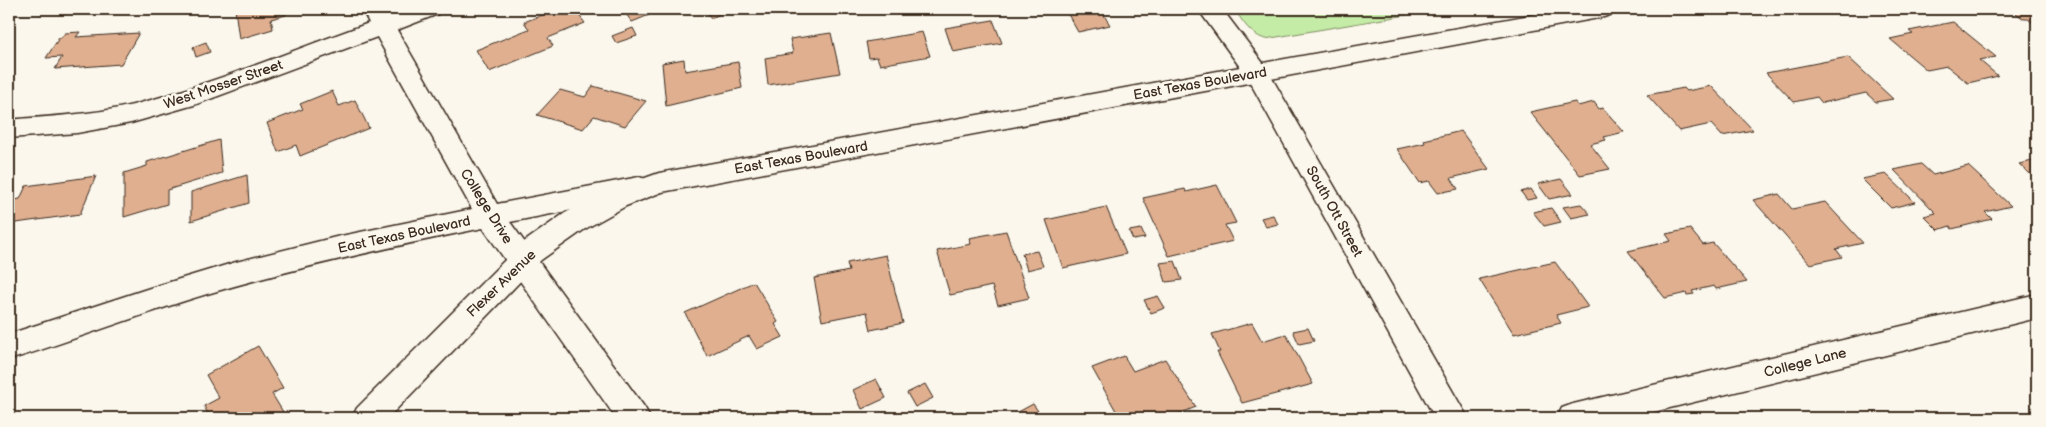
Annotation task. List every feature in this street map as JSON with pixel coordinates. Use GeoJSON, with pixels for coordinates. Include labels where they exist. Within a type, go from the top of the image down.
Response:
{"type":"FeatureCollection","features":[{"type":"Feature","properties":{"kind":"street","name":"West Mosser Street"},"geometry":{"type":"LineString","coordinates":[[9,129],[77,124],[140,111],[185,99],[377,18],[430,9]]}},
{"type":"Feature","properties":{"kind":"street","name":"South Ott Street"},"geometry":{"type":"LineString","coordinates":[[1210,9],[1257,73],[1452,418]]}},
{"type":"Feature","properties":{"kind":"street","name":"East Texas Boulevard"},"geometry":{"type":"LineString","coordinates":[[9,347],[117,310],[236,274],[351,245],[659,183],[1604,9]]}},
{"type":"Feature","properties":{"kind":"street","name":"College Drive"},"geometry":{"type":"LineString","coordinates":[[377,18],[490,216],[634,418]]}},
{"type":"Feature","properties":{"kind":"street","name":"Flexer Avenue"},"geometry":{"type":"LineString","coordinates":[[368,418],[521,260],[575,220],[616,200],[659,183]]}},
{"type":"Feature","properties":{"kind":"street","name":"College Lane"},"geometry":{"type":"LineString","coordinates":[[1573,418],[2037,306]]}},
{"type":"Feature","properties":{"kind":"green space"},"geometry":{"type":"Polygon","coordinates":[[[1234,9],[1442,9],[1265,39],[1255,34],[1234,9]]]}},
{"type":"Feature","properties":{"kind":"building"},"geometry":{"type":"Polygon","coordinates":[[[235,9],[285,9],[286,15],[271,19],[273,29],[239,39],[235,9]]]}},
{"type":"Feature","properties":{"kind":"building"},"geometry":{"type":"Polygon","coordinates":[[[558,9],[574,9],[585,23],[548,38],[553,46],[489,72],[476,50],[529,29],[524,22],[558,9]]]}},
{"type":"Feature","properties":{"kind":"building"},"geometry":{"type":"Polygon","coordinates":[[[622,9],[658,9],[659,11],[632,22],[622,9]]]}},
{"type":"Feature","properties":{"kind":"building"},"geometry":{"type":"Polygon","coordinates":[[[724,9],[727,11],[711,18],[705,10],[724,9]]]}},
{"type":"Feature","properties":{"kind":"building"},"geometry":{"type":"Polygon","coordinates":[[[1065,9],[1103,9],[1101,10],[1110,25],[1078,32],[1065,9]]]}},
{"type":"Feature","properties":{"kind":"building"},"geometry":{"type":"Polygon","coordinates":[[[2010,9],[2037,9],[2037,26],[2028,19],[2024,19],[2010,9]]]}},
{"type":"Feature","properties":{"kind":"building"},"geometry":{"type":"Polygon","coordinates":[[[993,20],[1002,43],[953,52],[945,28],[993,20]]]}},
{"type":"Feature","properties":{"kind":"building"},"geometry":{"type":"Polygon","coordinates":[[[1953,22],[1996,57],[1979,60],[1998,76],[1968,83],[1947,66],[1927,70],[1890,39],[1913,34],[1909,31],[1953,22]]]}},
{"type":"Feature","properties":{"kind":"building"},"geometry":{"type":"Polygon","coordinates":[[[633,28],[637,36],[616,43],[612,36],[633,28]]]}},
{"type":"Feature","properties":{"kind":"building"},"geometry":{"type":"Polygon","coordinates":[[[80,32],[76,37],[139,33],[121,64],[55,69],[62,57],[46,58],[59,38],[65,33],[80,32]]]}},
{"type":"Feature","properties":{"kind":"building"},"geometry":{"type":"Polygon","coordinates":[[[922,32],[930,56],[880,65],[877,57],[869,58],[866,42],[922,32]]]}},
{"type":"Feature","properties":{"kind":"building"},"geometry":{"type":"Polygon","coordinates":[[[831,33],[840,73],[768,85],[765,58],[793,53],[790,39],[831,33]]]}},
{"type":"Feature","properties":{"kind":"building"},"geometry":{"type":"Polygon","coordinates":[[[206,42],[210,52],[196,57],[193,47],[206,42]]]}},
{"type":"Feature","properties":{"kind":"building"},"geometry":{"type":"Polygon","coordinates":[[[1848,57],[1893,99],[1876,102],[1866,93],[1822,103],[1817,97],[1794,102],[1766,73],[1848,57]]]}},
{"type":"Feature","properties":{"kind":"building"},"geometry":{"type":"Polygon","coordinates":[[[684,59],[685,71],[738,62],[742,88],[666,106],[662,63],[684,59]]]}},
{"type":"Feature","properties":{"kind":"building"},"geometry":{"type":"Polygon","coordinates":[[[593,86],[646,101],[625,126],[594,116],[583,129],[537,115],[560,90],[585,97],[593,86]]]}},
{"type":"Feature","properties":{"kind":"building"},"geometry":{"type":"Polygon","coordinates":[[[1711,86],[1753,130],[1722,136],[1711,124],[1679,131],[1647,95],[1684,88],[1687,91],[1711,86]]]}},
{"type":"Feature","properties":{"kind":"building"},"geometry":{"type":"Polygon","coordinates":[[[332,91],[339,106],[355,100],[369,128],[300,156],[296,145],[278,152],[267,123],[303,109],[300,104],[332,91]]]}},
{"type":"Feature","properties":{"kind":"building"},"geometry":{"type":"Polygon","coordinates":[[[1575,102],[1578,106],[1594,102],[1599,109],[1603,108],[1624,132],[1604,137],[1606,140],[1590,144],[1610,169],[1580,175],[1530,112],[1575,102]]]}},
{"type":"Feature","properties":{"kind":"building"},"geometry":{"type":"Polygon","coordinates":[[[1461,131],[1489,169],[1451,178],[1458,189],[1438,193],[1429,181],[1420,183],[1397,149],[1425,143],[1424,140],[1461,131]]]}},
{"type":"Feature","properties":{"kind":"building"},"geometry":{"type":"Polygon","coordinates":[[[219,140],[222,173],[167,190],[167,204],[124,217],[124,173],[147,166],[147,162],[219,140]]]}},
{"type":"Feature","properties":{"kind":"building"},"geometry":{"type":"Polygon","coordinates":[[[2037,160],[2037,180],[2019,164],[2037,160]]]}},
{"type":"Feature","properties":{"kind":"building"},"geometry":{"type":"Polygon","coordinates":[[[1921,164],[1933,175],[1968,166],[2011,206],[1985,212],[1992,219],[1952,229],[1950,226],[1938,230],[1924,216],[1936,213],[1894,170],[1921,164]]]}},
{"type":"Feature","properties":{"kind":"building"},"geometry":{"type":"Polygon","coordinates":[[[1886,174],[1915,202],[1891,208],[1862,179],[1886,174]]]}},
{"type":"Feature","properties":{"kind":"building"},"geometry":{"type":"Polygon","coordinates":[[[247,175],[249,203],[191,221],[191,192],[247,175]]]}},
{"type":"Feature","properties":{"kind":"building"},"geometry":{"type":"Polygon","coordinates":[[[96,176],[80,214],[9,224],[9,201],[20,199],[26,186],[96,176]]]}},
{"type":"Feature","properties":{"kind":"building"},"geometry":{"type":"Polygon","coordinates":[[[1561,179],[1573,194],[1549,199],[1538,184],[1561,179]]]}},
{"type":"Feature","properties":{"kind":"building"},"geometry":{"type":"Polygon","coordinates":[[[1217,185],[1236,223],[1225,225],[1233,241],[1169,256],[1143,198],[1185,189],[1186,192],[1217,185]]]}},
{"type":"Feature","properties":{"kind":"building"},"geometry":{"type":"Polygon","coordinates":[[[1531,189],[1537,198],[1527,200],[1521,192],[1531,189]]]}},
{"type":"Feature","properties":{"kind":"building"},"geometry":{"type":"Polygon","coordinates":[[[1779,194],[1792,209],[1825,202],[1863,243],[1836,249],[1842,257],[1810,264],[1753,200],[1779,194]]]}},
{"type":"Feature","properties":{"kind":"building"},"geometry":{"type":"Polygon","coordinates":[[[1581,204],[1590,214],[1571,218],[1563,207],[1581,204]]]}},
{"type":"Feature","properties":{"kind":"building"},"geometry":{"type":"Polygon","coordinates":[[[1106,207],[1126,254],[1063,268],[1046,220],[1106,207]]]}},
{"type":"Feature","properties":{"kind":"building"},"geometry":{"type":"Polygon","coordinates":[[[1551,208],[1561,222],[1544,226],[1533,212],[1551,208]]]}},
{"type":"Feature","properties":{"kind":"building"},"geometry":{"type":"Polygon","coordinates":[[[1273,215],[1278,224],[1266,227],[1261,218],[1273,215]]]}},
{"type":"Feature","properties":{"kind":"building"},"geometry":{"type":"Polygon","coordinates":[[[1141,229],[1145,238],[1133,240],[1129,231],[1141,229]]]}},
{"type":"Feature","properties":{"kind":"building"},"geometry":{"type":"Polygon","coordinates":[[[1690,229],[1703,245],[1713,243],[1747,282],[1716,289],[1714,286],[1692,291],[1694,294],[1687,295],[1686,293],[1665,298],[1628,251],[1671,241],[1666,234],[1690,229]]]}},
{"type":"Feature","properties":{"kind":"building"},"geometry":{"type":"Polygon","coordinates":[[[1006,231],[1029,298],[998,305],[992,286],[950,295],[937,251],[971,244],[969,238],[1006,231]]]}},
{"type":"Feature","properties":{"kind":"building"},"geometry":{"type":"Polygon","coordinates":[[[1037,251],[1043,266],[1027,270],[1022,254],[1037,251]]]}},
{"type":"Feature","properties":{"kind":"building"},"geometry":{"type":"Polygon","coordinates":[[[886,255],[903,323],[871,330],[867,312],[822,321],[814,278],[849,271],[847,263],[886,255]]]}},
{"type":"Feature","properties":{"kind":"building"},"geometry":{"type":"Polygon","coordinates":[[[1175,261],[1182,280],[1166,282],[1160,263],[1175,261]]]}},
{"type":"Feature","properties":{"kind":"building"},"geometry":{"type":"Polygon","coordinates":[[[1555,262],[1588,307],[1556,315],[1561,323],[1514,334],[1479,279],[1555,262]]]}},
{"type":"Feature","properties":{"kind":"building"},"geometry":{"type":"Polygon","coordinates":[[[754,282],[778,322],[775,324],[783,337],[757,349],[749,336],[707,356],[685,313],[754,282]]]}},
{"type":"Feature","properties":{"kind":"building"},"geometry":{"type":"Polygon","coordinates":[[[1158,296],[1165,308],[1151,313],[1144,300],[1158,296]]]}},
{"type":"Feature","properties":{"kind":"building"},"geometry":{"type":"Polygon","coordinates":[[[1252,323],[1262,341],[1286,334],[1313,384],[1242,403],[1217,352],[1220,352],[1212,334],[1252,323]]]}},
{"type":"Feature","properties":{"kind":"building"},"geometry":{"type":"Polygon","coordinates":[[[1308,328],[1314,341],[1299,344],[1293,331],[1308,328]]]}},
{"type":"Feature","properties":{"kind":"building"},"geometry":{"type":"Polygon","coordinates":[[[258,346],[283,388],[272,394],[283,412],[272,418],[239,418],[237,414],[230,418],[210,418],[204,406],[219,398],[206,375],[258,346]]]}},
{"type":"Feature","properties":{"kind":"building"},"geometry":{"type":"Polygon","coordinates":[[[1124,356],[1133,371],[1165,359],[1196,407],[1169,418],[1120,418],[1092,368],[1124,356]]]}},
{"type":"Feature","properties":{"kind":"building"},"geometry":{"type":"Polygon","coordinates":[[[876,379],[886,398],[862,409],[853,390],[876,379]]]}},
{"type":"Feature","properties":{"kind":"building"},"geometry":{"type":"Polygon","coordinates":[[[925,384],[933,398],[915,407],[907,393],[925,384]]]}},
{"type":"Feature","properties":{"kind":"building"},"geometry":{"type":"Polygon","coordinates":[[[1033,404],[1043,418],[1009,417],[1033,404]]]}}]}
